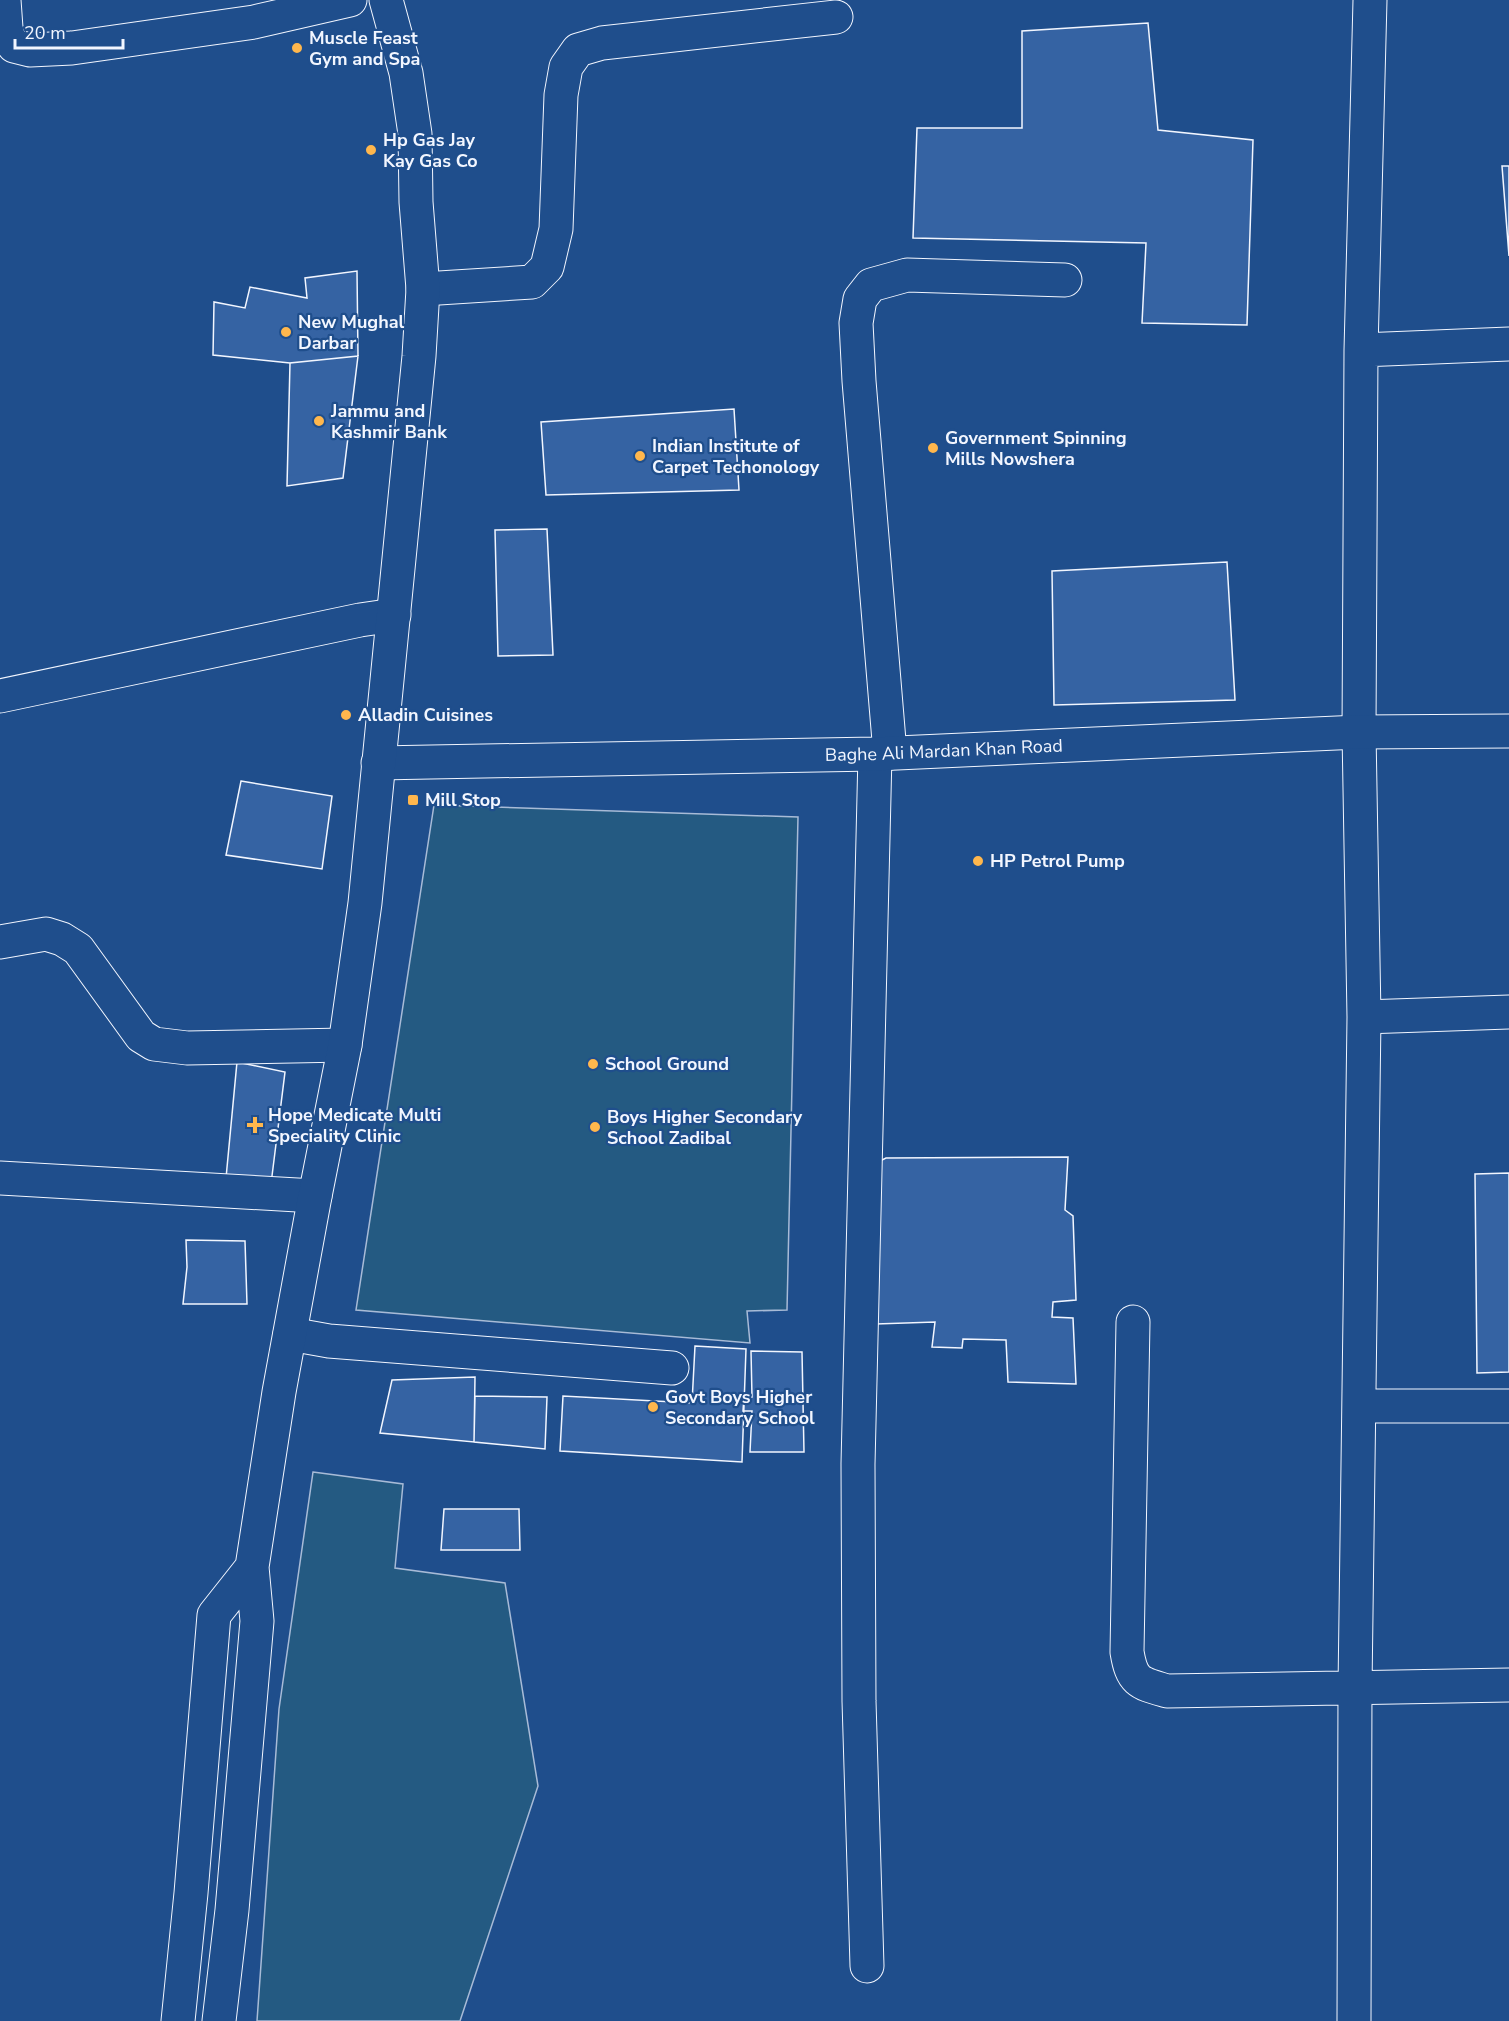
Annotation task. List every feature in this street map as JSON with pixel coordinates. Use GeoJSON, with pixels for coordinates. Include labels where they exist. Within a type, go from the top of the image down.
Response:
{"type":"FeatureCollection","features":[{"type":"Feature","properties":{"kind":"main road"},"geometry":{"type":"LineString","coordinates":[[4,0],[9,39],[14,45],[30,50],[72,48],[254,22],[350,0]]}},
{"type":"Feature","properties":{"kind":"main road"},"geometry":{"type":"LineString","coordinates":[[219,2021],[232,1910],[257,1621],[252,1567],[279,1392],[345,1045],[365,903],[419,356],[423,289],[416,202],[415,134],[406,73],[386,0]]}},
{"type":"Feature","properties":{"kind":"main road"},"geometry":{"type":"LineString","coordinates":[[1354,2021],[1355,1688],[1364,1017],[1359,732],[1360,350],[1370,0]]}},
{"type":"Feature","properties":{"kind":"main road"},"geometry":{"type":"LineString","coordinates":[[423,289],[532,282],[547,267],[556,229],[561,95],[566,67],[578,50],[602,43],[836,17]]}},
{"type":"Feature","properties":{"kind":"main road"},"geometry":{"type":"LineString","coordinates":[[867,1966],[859,1701],[858,1464],[882,753],[856,323],[860,299],[871,285],[907,275],[1065,280]]}},
{"type":"Feature","properties":{"kind":"main road"},"geometry":{"type":"LineString","coordinates":[[1360,350],[1509,344]]}},
{"type":"Feature","properties":{"kind":"main road"},"geometry":{"type":"LineString","coordinates":[[0,696],[360,620],[394,615]]}},
{"type":"Feature","properties":{"kind":"main road","name":"Baghe Ali Mardan Khan Road"},"geometry":{"type":"LineString","coordinates":[[378,763],[882,753],[1359,732],[1509,731]]}},
{"type":"Feature","properties":{"kind":"main road"},"geometry":{"type":"LineString","coordinates":[[0,942],[46,934],[62,939],[78,950],[141,1036],[154,1044],[187,1048],[345,1045]]}},
{"type":"Feature","properties":{"kind":"main road"},"geometry":{"type":"LineString","coordinates":[[1364,1017],[1509,1012]]}},
{"type":"Feature","properties":{"kind":"main road"},"geometry":{"type":"LineString","coordinates":[[0,1178],[315,1196]]}},
{"type":"Feature","properties":{"kind":"main road"},"geometry":{"type":"LineString","coordinates":[[1133,1322],[1127,1652],[1130,1670],[1142,1684],[1167,1691],[1509,1685]]}},
{"type":"Feature","properties":{"kind":"main road"},"geometry":{"type":"LineString","coordinates":[[290,1334],[329,1341],[672,1368]]}},
{"type":"Feature","properties":{"kind":"main road"},"geometry":{"type":"LineString","coordinates":[[1359,1406],[1509,1406]]}},
{"type":"Feature","properties":{"kind":"main road"},"geometry":{"type":"LineString","coordinates":[[178,2021],[214,1615],[252,1567]]}},
{"type":"Feature","properties":{"kind":"shaded area","name":"School Ground"},"geometry":{"type":"Polygon","coordinates":[[[434,805],[798,817],[787,1310],[747,1311],[750,1343],[356,1310],[434,805]]]}},
{"type":"Feature","properties":{"kind":"shaded area"},"geometry":{"type":"Polygon","coordinates":[[[313,1472],[403,1484],[395,1568],[505,1583],[538,1786],[460,2021],[257,2021],[279,1709],[313,1472]]]}},
{"type":"Feature","properties":{"kind":"building"},"geometry":{"type":"Polygon","coordinates":[[[1148,23],[1158,130],[1253,140],[1247,325],[1142,323],[1146,243],[913,238],[917,128],[1022,128],[1022,31],[1148,23]]]}},
{"type":"Feature","properties":{"kind":"building"},"geometry":{"type":"Polygon","coordinates":[[[1502,166],[1509,166],[1509,256],[1502,166]]]}},
{"type":"Feature","properties":{"kind":"building","name":"New Mughal Darbar"},"geometry":{"type":"Polygon","coordinates":[[[357,271],[358,356],[290,363],[213,355],[214,302],[245,308],[250,287],[307,298],[305,278],[357,271]]]}},
{"type":"Feature","properties":{"kind":"building","name":"Jammu and Kashmir Bank"},"geometry":{"type":"Polygon","coordinates":[[[358,356],[343,478],[287,486],[290,363],[358,356]]]}},
{"type":"Feature","properties":{"kind":"building","name":"Indian Institute of Carpet Techonology"},"geometry":{"type":"Polygon","coordinates":[[[734,409],[739,490],[546,495],[541,422],[734,409]]]}},
{"type":"Feature","properties":{"kind":"building"},"geometry":{"type":"Polygon","coordinates":[[[547,529],[553,655],[498,656],[495,530],[547,529]]]}},
{"type":"Feature","properties":{"kind":"building"},"geometry":{"type":"Polygon","coordinates":[[[1227,562],[1235,700],[1054,705],[1052,571],[1227,562]]]}},
{"type":"Feature","properties":{"kind":"building"},"geometry":{"type":"Polygon","coordinates":[[[241,781],[332,796],[322,869],[226,855],[241,781]]]}},
{"type":"Feature","properties":{"kind":"building","name":"Hope Medicate Multi Speciality Clinic"},"geometry":{"type":"Polygon","coordinates":[[[237,1062],[285,1072],[271,1184],[226,1178],[237,1062]]]}},
{"type":"Feature","properties":{"kind":"building"},"geometry":{"type":"Polygon","coordinates":[[[1068,1157],[1065,1210],[1073,1216],[1076,1300],[1053,1302],[1052,1317],[1073,1318],[1076,1384],[1008,1382],[1006,1340],[963,1339],[962,1348],[932,1347],[935,1322],[876,1324],[876,1163],[886,1158],[1068,1157]]]}},
{"type":"Feature","properties":{"kind":"building"},"geometry":{"type":"Polygon","coordinates":[[[1509,1173],[1509,1372],[1477,1373],[1475,1174],[1509,1173]]]}},
{"type":"Feature","properties":{"kind":"building"},"geometry":{"type":"Polygon","coordinates":[[[186,1240],[245,1241],[247,1304],[183,1304],[187,1267],[186,1240]]]}},
{"type":"Feature","properties":{"kind":"building","name":"Govt Boys Higher Secondary School"},"geometry":{"type":"Polygon","coordinates":[[[695,1346],[746,1349],[742,1462],[560,1451],[563,1396],[692,1403],[695,1346]]]}},
{"type":"Feature","properties":{"kind":"building"},"geometry":{"type":"Polygon","coordinates":[[[751,1351],[802,1352],[804,1452],[750,1452],[752,1411],[743,1411],[744,1397],[752,1397],[751,1351]]]}},
{"type":"Feature","properties":{"kind":"building"},"geometry":{"type":"Polygon","coordinates":[[[475,1377],[474,1442],[380,1433],[392,1380],[475,1377]]]}},
{"type":"Feature","properties":{"kind":"building"},"geometry":{"type":"Polygon","coordinates":[[[475,1396],[547,1397],[545,1449],[474,1442],[475,1396]]]}},
{"type":"Feature","properties":{"kind":"building"},"geometry":{"type":"Polygon","coordinates":[[[444,1509],[519,1509],[520,1550],[441,1550],[444,1509]]]}},
{"type":"Feature","properties":{"kind":"place","name":"Muscle Feast Gym and Spa"},"geometry":{"type":"Point","coordinates":[297,48]}},
{"type":"Feature","properties":{"kind":"place","name":"Hp Gas Jay Kay Gas Co"},"geometry":{"type":"Point","coordinates":[371,150]}},
{"type":"Feature","properties":{"kind":"place","name":"New Mughal Darbar"},"geometry":{"type":"Point","coordinates":[286,332]}},
{"type":"Feature","properties":{"kind":"place","name":"Jammu and Kashmir Bank"},"geometry":{"type":"Point","coordinates":[319,421]}},
{"type":"Feature","properties":{"kind":"place","name":"Government Spinning Mills Nowshera"},"geometry":{"type":"Point","coordinates":[933,448]}},
{"type":"Feature","properties":{"kind":"place","name":"Indian Institute of Carpet Techonology"},"geometry":{"type":"Point","coordinates":[640,456]}},
{"type":"Feature","properties":{"kind":"place","name":"Alladin Cuisines"},"geometry":{"type":"Point","coordinates":[346,715]}},
{"type":"Feature","properties":{"kind":"place","name":"Mill Stop"},"geometry":{"type":"Point","coordinates":[413,800]}},
{"type":"Feature","properties":{"kind":"place","name":"HP Petrol Pump"},"geometry":{"type":"Point","coordinates":[978,861]}},
{"type":"Feature","properties":{"kind":"place","name":"School Ground"},"geometry":{"type":"Point","coordinates":[593,1064]}},
{"type":"Feature","properties":{"kind":"place","name":"Hope Medicate Multi Speciality Clinic"},"geometry":{"type":"Point","coordinates":[255,1125]}},
{"type":"Feature","properties":{"kind":"place","name":"Boys Higher Secondary School Zadibal"},"geometry":{"type":"Point","coordinates":[595,1127]}},
{"type":"Feature","properties":{"kind":"place","name":"Govt Boys Higher Secondary School"},"geometry":{"type":"Point","coordinates":[653,1407]}}]}
